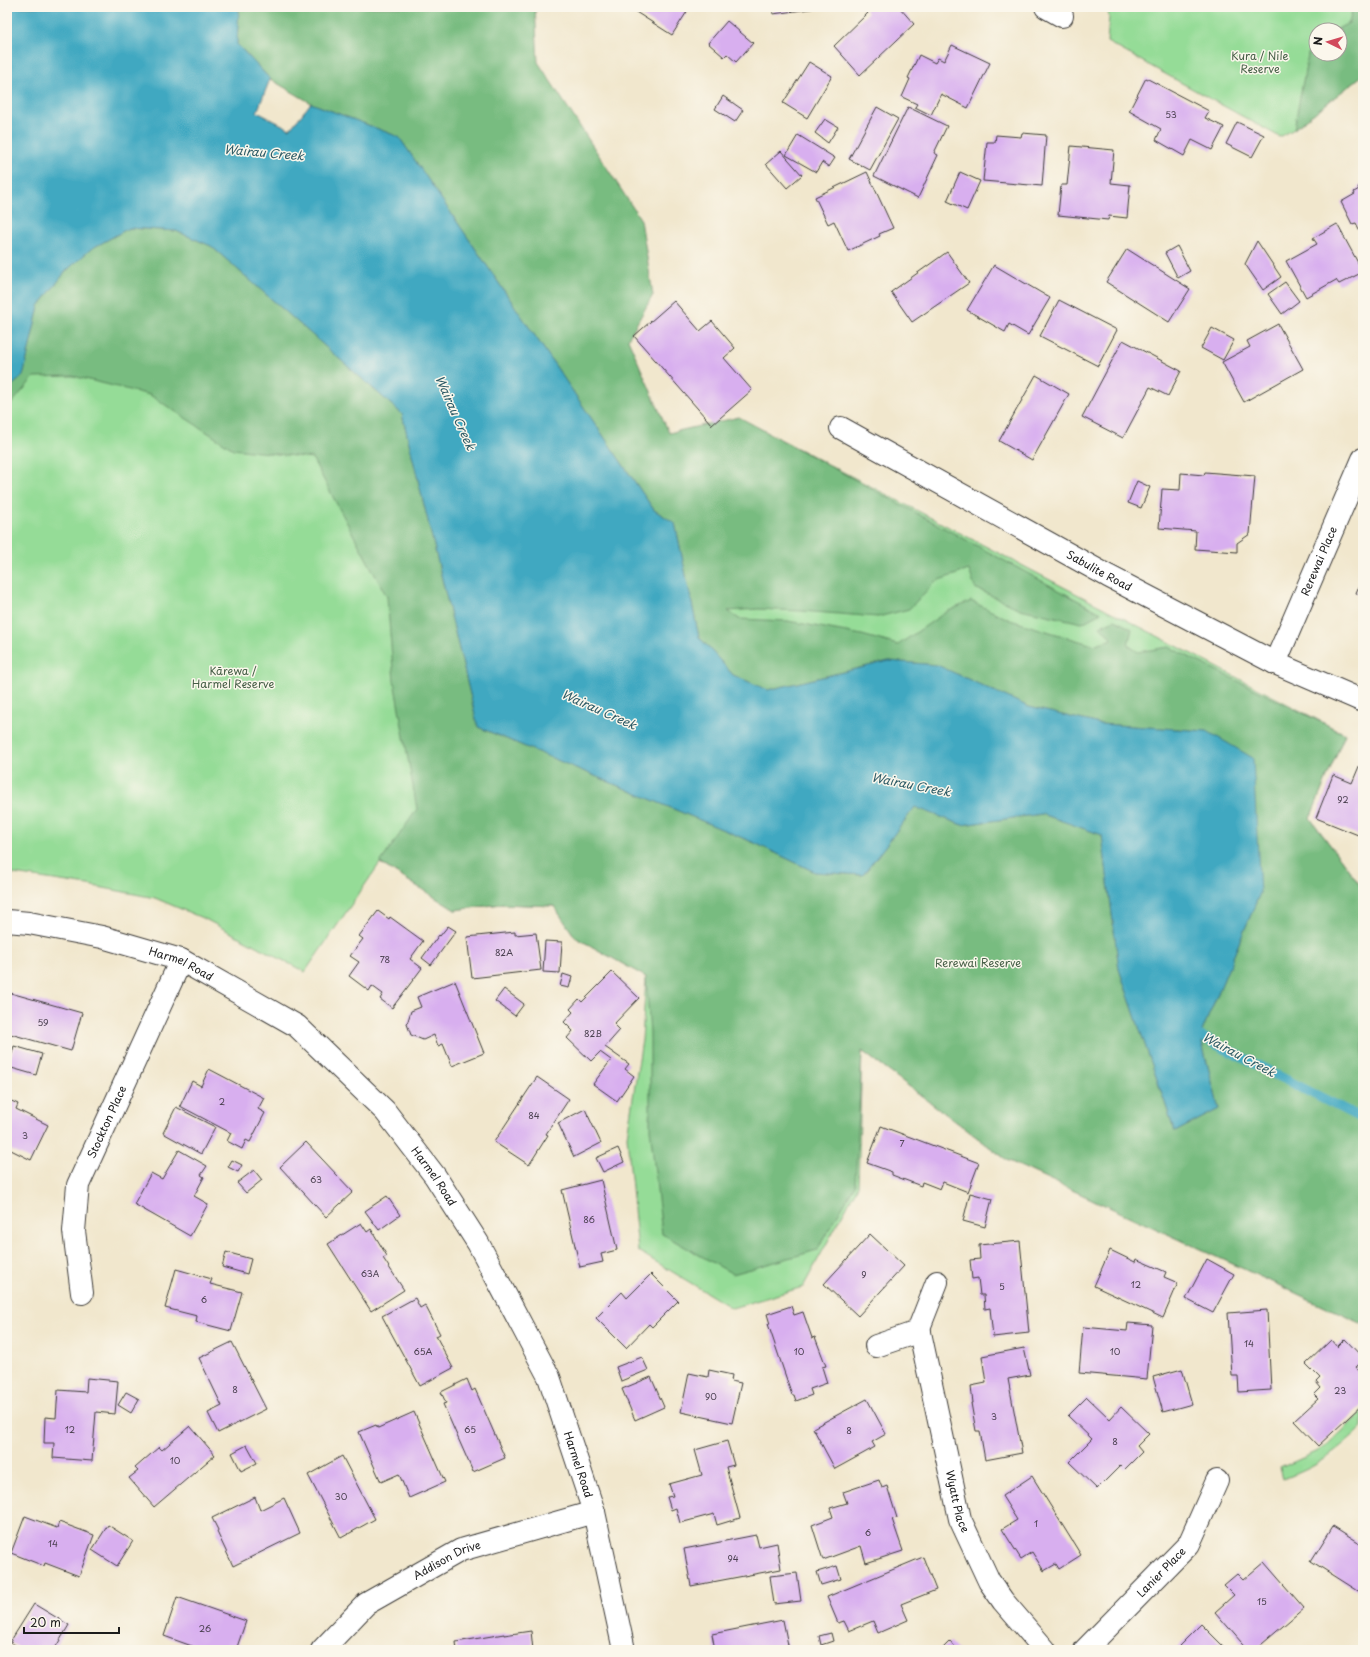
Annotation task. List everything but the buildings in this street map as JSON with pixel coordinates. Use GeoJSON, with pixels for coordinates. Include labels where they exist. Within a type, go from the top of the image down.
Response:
{"type":"FeatureCollection","features":[{"type":"Feature","properties":{"kind":"street","name":"Sabulite Road"},"geometry":{"type":"LineString","coordinates":[[841,428],[1108,576],[1275,663],[1363,701]]}},
{"type":"Feature","properties":{"kind":"street","name":"Rerewai Place"},"geometry":{"type":"LineString","coordinates":[[1275,663],[1363,459]]}},
{"type":"Feature","properties":{"kind":"street","name":"Harmel Road"},"geometry":{"type":"LineString","coordinates":[[7,921],[29,923],[102,937],[181,960],[297,1026],[385,1111],[435,1176],[478,1243],[549,1377],[594,1512],[624,1650]]}},
{"type":"Feature","properties":{"kind":"street","name":"Stockton Place"},"geometry":{"type":"LineString","coordinates":[[82,1293],[74,1231],[78,1185],[181,960]]}},
{"type":"Feature","properties":{"kind":"street","name":"Wyatt Place"},"geometry":{"type":"LineString","coordinates":[[937,1282],[919,1328],[960,1519],[989,1581],[1003,1601],[1045,1650]]}},
{"type":"Feature","properties":{"kind":"street"},"geometry":{"type":"LineString","coordinates":[[876,1346],[920,1331]]}},
{"type":"Feature","properties":{"kind":"street","name":"Lanier Place"},"geometry":{"type":"LineString","coordinates":[[1085,1650],[1189,1544],[1217,1481]]}},
{"type":"Feature","properties":{"kind":"street","name":"Addison Drive"},"geometry":{"type":"LineString","coordinates":[[322,1650],[366,1604],[461,1550],[594,1512]]}},
{"type":"Feature","properties":{"kind":"green space","name":"Kārewa / Harmel Reserve"},"geometry":{"type":"Polygon","coordinates":[[[7,7],[239,7],[237,44],[270,79],[257,112],[290,129],[311,103],[654,510],[757,427],[1345,734],[1310,818],[1363,889],[1363,1324],[1007,1160],[862,1051],[858,1186],[803,1287],[732,1308],[638,1251],[627,1136],[642,1040],[646,977],[575,937],[554,906],[501,904],[455,910],[380,863],[305,972],[207,920],[155,898],[88,885],[7,873],[7,7]]]}},
{"type":"Feature","properties":{"kind":"green space","name":"Rerewai Reserve"},"geometry":{"type":"Polygon","coordinates":[[[239,7],[535,7],[538,62],[641,220],[653,295],[628,339],[669,433],[739,417],[1101,613],[1082,623],[1020,609],[975,588],[969,570],[936,581],[909,609],[878,617],[758,609],[728,611],[739,619],[788,621],[862,635],[898,645],[946,612],[971,601],[1010,620],[1093,645],[1112,639],[1100,626],[1115,620],[1132,629],[1128,645],[1138,652],[1169,647],[1345,734],[1310,818],[1363,889],[1363,1324],[1007,1160],[862,1051],[855,1185],[817,1250],[733,1274],[662,1234],[650,1128],[650,1033],[646,977],[575,937],[554,906],[501,904],[455,910],[380,863],[417,809],[394,681],[387,597],[312,458],[233,449],[150,395],[73,376],[34,377],[7,409],[7,390],[23,376],[39,306],[66,271],[91,249],[129,228],[176,231],[211,246],[402,414],[478,727],[757,844],[815,872],[863,875],[915,807],[962,825],[1042,814],[1102,835],[1119,969],[1175,1132],[1219,1109],[1200,1036],[1260,893],[1207,731],[1100,724],[1029,707],[937,665],[889,661],[768,690],[733,675],[699,637],[675,523],[654,510],[399,137],[311,103],[270,79],[237,44],[239,7]]]}},
{"type":"Feature","properties":{"kind":"green space","name":"Kura / Nile Reserve"},"geometry":{"type":"Polygon","coordinates":[[[1106,7],[1363,7],[1363,75],[1294,129],[1280,137],[1107,42],[1109,17],[1106,7]]]}},
{"type":"Feature","properties":{"kind":"green space"},"geometry":{"type":"Polygon","coordinates":[[[1353,7],[1363,7],[1363,75],[1294,129],[1308,55],[1308,62],[1348,62],[1349,23],[1353,7]]]}},
{"type":"Feature","properties":{"kind":"green space"},"geometry":{"type":"Polygon","coordinates":[[[1363,1411],[1363,1427],[1344,1444],[1317,1464],[1283,1479],[1280,1468],[1316,1452],[1329,1444],[1363,1411]]]}},
{"type":"Feature","properties":{"kind":"water"},"geometry":{"type":"Polygon","coordinates":[[[7,7],[239,7],[237,44],[270,79],[257,112],[290,129],[311,103],[399,137],[654,510],[675,523],[699,637],[733,675],[768,690],[889,661],[937,665],[1029,707],[1100,724],[1207,731],[1253,758],[1260,893],[1200,1036],[1219,1109],[1175,1132],[1119,969],[1102,835],[1042,814],[962,825],[915,807],[863,875],[815,872],[757,844],[478,727],[402,414],[211,246],[176,231],[129,228],[91,249],[66,271],[39,306],[23,376],[7,390],[7,7]]]}},
{"type":"Feature","properties":{"kind":"waterway","name":"Wairau Creek"},"geometry":{"type":"LineString","coordinates":[[1200,1036],[1363,1119]]}}]}
